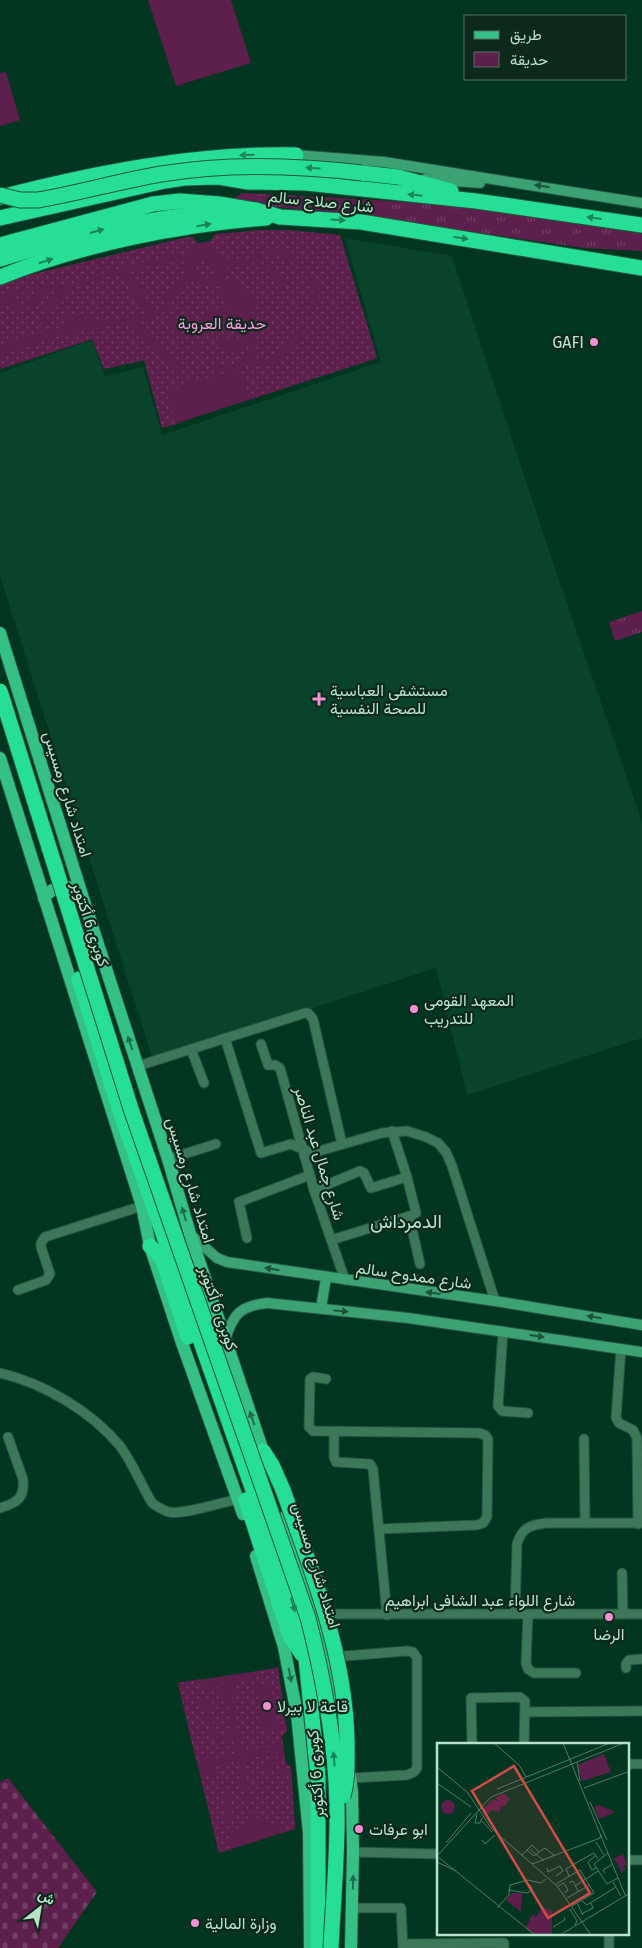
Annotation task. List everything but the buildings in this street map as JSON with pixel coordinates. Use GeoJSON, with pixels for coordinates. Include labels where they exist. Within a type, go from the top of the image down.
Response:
{"type":"FeatureCollection","features":[{"type":"Feature","properties":{"kind":"highway"},"geometry":{"type":"LineString","coordinates":[[0,196],[172,162],[240,155],[296,155]]}},
{"type":"Feature","properties":{"kind":"highway"},"geometry":{"type":"LineString","coordinates":[[0,196],[20,200],[38,200],[162,174],[218,168],[290,167],[362,172],[398,177],[450,190],[476,201]]}},
{"type":"Feature","properties":{"kind":"highway"},"geometry":{"type":"LineString","coordinates":[[0,218],[165,181],[193,178],[232,178]]}},
{"type":"Feature","properties":{"kind":"highway","name":"شارع صلاح سالم"},"geometry":{"type":"LineString","coordinates":[[0,236],[164,191],[186,186],[212,184],[232,178],[248,182],[306,183],[476,201],[642,225]]}},
{"type":"Feature","properties":{"kind":"highway","name":"شارع صلاح سالم"},"geometry":{"type":"LineString","coordinates":[[0,245],[152,204],[194,202],[256,210],[280,217],[361,222],[642,268]]}},
{"type":"Feature","properties":{"kind":"highway"},"geometry":{"type":"LineString","coordinates":[[0,259],[121,225],[194,214],[256,210]]}},
{"type":"Feature","properties":{"kind":"highway"},"geometry":{"type":"LineString","coordinates":[[1,275],[67,255],[143,236],[220,223],[280,217]]}},
{"type":"Feature","properties":{"kind":"highway","name":"كوبرى 6 أكتوبر"},"geometry":{"type":"LineString","coordinates":[[0,691],[131,1109],[301,1592],[315,1645],[326,1697],[334,1751],[337,1809],[331,1948]]}},
{"type":"Feature","properties":{"kind":"highway","name":"كوبرى 6 أكتوبر"},"geometry":{"type":"LineString","coordinates":[[0,725],[120,1111],[282,1573],[298,1624],[306,1658],[318,1776],[318,1948]]}},
{"type":"Feature","properties":{"kind":"highway"},"geometry":{"type":"LineString","coordinates":[[150,1246],[160,1255],[163,1261],[238,1475],[290,1636],[298,1651],[306,1658]]}},
{"type":"Feature","properties":{"kind":"highway"},"geometry":{"type":"LineString","coordinates":[[263,1451],[272,1465],[283,1490],[322,1601],[343,1690],[347,1725],[346,1782],[337,1809]]}},
{"type":"Feature","properties":{"kind":"main road"},"geometry":{"type":"LineString","coordinates":[[296,155],[384,162],[642,202]]}},
{"type":"Feature","properties":{"kind":"main road"},"geometry":{"type":"LineString","coordinates":[[398,177],[484,183],[506,181]]}},
{"type":"Feature","properties":{"kind":"main road","name":"امتداد شارع رمسيس"},"geometry":{"type":"LineString","coordinates":[[0,633],[82,895],[168,1159],[190,1234],[317,1614],[328,1658],[351,1778],[353,1852],[351,1948]]}},
{"type":"Feature","properties":{"kind":"main road"},"geometry":{"type":"LineString","coordinates":[[0,720],[12,719],[17,712],[20,697]]}},
{"type":"Feature","properties":{"kind":"main road"},"geometry":{"type":"LineString","coordinates":[[0,758],[142,1206],[150,1246],[182,1343],[239,1499],[277,1621],[290,1674],[297,1714],[309,1833],[310,1948]]}},
{"type":"Feature","properties":{"kind":"main road"},"geometry":{"type":"LineString","coordinates":[[44,898],[58,886],[67,886],[75,889],[82,895]]}},
{"type":"Feature","properties":{"kind":"main road","name":"شارع ممدوح سالم"},"geometry":{"type":"LineString","coordinates":[[190,1234],[217,1258],[227,1262],[642,1324]]}},
{"type":"Feature","properties":{"kind":"main road"},"geometry":{"type":"LineString","coordinates":[[321,1308],[326,1278]]}},
{"type":"Feature","properties":{"kind":"main road"},"geometry":{"type":"LineString","coordinates":[[225,1340],[231,1321],[236,1315],[249,1306],[267,1303],[408,1318],[642,1352]]}},
{"type":"Feature","properties":{"kind":"street"},"geometry":{"type":"LineString","coordinates":[[138,1066],[305,1013],[312,1015],[342,1144]]}},
{"type":"Feature","properties":{"kind":"street"},"geometry":{"type":"LineString","coordinates":[[225,1038],[260,1152],[263,1153],[291,1144],[303,1151],[312,1153],[392,1131],[407,1131],[438,1143],[446,1152],[452,1166],[495,1301]]}},
{"type":"Feature","properties":{"kind":"street","name":"شارع جمال عبد الناصر"},"geometry":{"type":"LineString","coordinates":[[261,1044],[268,1065],[275,1065],[280,1068],[314,1190],[345,1280]]}},
{"type":"Feature","properties":{"kind":"street"},"geometry":{"type":"LineString","coordinates":[[191,1049],[204,1082]]}},
{"type":"Feature","properties":{"kind":"street"},"geometry":{"type":"LineString","coordinates":[[331,1240],[416,1213],[392,1131]]}},
{"type":"Feature","properties":{"kind":"street"},"geometry":{"type":"LineString","coordinates":[[168,1159],[216,1144]]}},
{"type":"Feature","properties":{"kind":"street"},"geometry":{"type":"LineString","coordinates":[[314,1190],[360,1171],[364,1173],[371,1188],[407,1177]]}},
{"type":"Feature","properties":{"kind":"street"},"geometry":{"type":"LineString","coordinates":[[247,1238],[239,1202],[310,1175]]}},
{"type":"Feature","properties":{"kind":"street"},"geometry":{"type":"LineString","coordinates":[[18,1290],[46,1280],[49,1277],[50,1274],[41,1243],[45,1238],[142,1206]]}},
{"type":"Feature","properties":{"kind":"street"},"geometry":{"type":"LineString","coordinates":[[409,1216],[420,1264]]}},
{"type":"Feature","properties":{"kind":"street"},"geometry":{"type":"LineString","coordinates":[[503,1331],[498,1406],[502,1411],[528,1413]]}},
{"type":"Feature","properties":{"kind":"street"},"geometry":{"type":"LineString","coordinates":[[515,1614],[517,1544],[525,1529],[532,1525],[547,1523],[640,1524],[640,1467],[636,1433],[631,1428],[619,1423],[616,1418],[621,1349]]}},
{"type":"Feature","properties":{"kind":"street"},"geometry":{"type":"LineString","coordinates":[[0,1372],[36,1384],[80,1410],[120,1446],[152,1503],[161,1509],[171,1512],[181,1511],[239,1499]]}},
{"type":"Feature","properties":{"kind":"street"},"geometry":{"type":"LineString","coordinates":[[326,1378],[310,1379],[309,1427],[313,1431],[479,1433],[486,1435],[488,1439],[487,1517],[482,1523],[477,1525],[379,1529]]}},
{"type":"Feature","properties":{"kind":"street"},"geometry":{"type":"LineString","coordinates":[[334,1432],[334,1457],[336,1462],[367,1463],[372,1466],[387,1615]]}},
{"type":"Feature","properties":{"kind":"street"},"geometry":{"type":"LineString","coordinates":[[0,1508],[14,1504],[21,1495],[24,1484],[8,1437]]}},
{"type":"Feature","properties":{"kind":"street"},"geometry":{"type":"LineString","coordinates":[[584,1439],[585,1524]]}},
{"type":"Feature","properties":{"kind":"street"},"geometry":{"type":"LineString","coordinates":[[622,1573],[623,1614]]}},
{"type":"Feature","properties":{"kind":"street","name":"شارع اللواء عبد الشافى ابراهيم"},"geometry":{"type":"LineString","coordinates":[[317,1614],[642,1614]]}},
{"type":"Feature","properties":{"kind":"street"},"geometry":{"type":"LineString","coordinates":[[528,1615],[526,1663],[528,1669],[534,1673],[576,1674]]}},
{"type":"Feature","properties":{"kind":"street"},"geometry":{"type":"LineString","coordinates":[[328,1658],[407,1650],[413,1652],[417,1658],[417,1768],[414,1772],[407,1775],[351,1778]]}},
{"type":"Feature","properties":{"kind":"street"},"geometry":{"type":"LineString","coordinates":[[626,1668],[629,1660],[642,1659]]}},
{"type":"Feature","properties":{"kind":"street"},"geometry":{"type":"LineString","coordinates":[[472,1743],[471,1698],[522,1697],[525,1701],[524,1743]]}},
{"type":"Feature","properties":{"kind":"street"},"geometry":{"type":"LineString","coordinates":[[525,1712],[642,1711]]}},
{"type":"Feature","properties":{"kind":"street"},"geometry":{"type":"LineString","coordinates":[[353,1852],[437,1854]]}},
{"type":"Feature","properties":{"kind":"street"},"geometry":{"type":"LineString","coordinates":[[352,1908],[401,1908],[403,1946],[504,1943],[504,1948]]}},
{"type":"Feature","properties":{"kind":"shaded area","name":"مستشفى العباسية للصحة النفسية"},"geometry":{"type":"Polygon","coordinates":[[[345,238],[452,256],[546,542],[642,822],[642,1038],[467,1095],[436,968],[153,1060],[0,576],[0,373],[92,340],[105,376],[143,367],[162,435],[381,362],[345,238]]]}},
{"type":"Feature","properties":{"kind":"green space"},"geometry":{"type":"Polygon","coordinates":[[[148,0],[231,0],[251,63],[176,86],[148,0]]]}},
{"type":"Feature","properties":{"kind":"green space"},"geometry":{"type":"Polygon","coordinates":[[[6,72],[20,120],[0,126],[0,73],[6,72]]]}},
{"type":"Feature","properties":{"kind":"green space"},"geometry":{"type":"Polygon","coordinates":[[[242,193],[469,207],[642,234],[642,251],[584,248],[383,219],[235,202],[234,198],[242,193]]]}},
{"type":"Feature","properties":{"kind":"green space","name":"حديقة العروبة"},"geometry":{"type":"Polygon","coordinates":[[[260,230],[290,230],[340,235],[377,358],[162,428],[145,360],[104,369],[93,339],[0,369],[0,282],[190,237],[194,238],[197,243],[211,241],[216,234],[260,230]]]}},
{"type":"Feature","properties":{"kind":"green space"},"geometry":{"type":"Polygon","coordinates":[[[282,230],[340,235],[377,358],[252,399],[236,369],[246,366],[269,365],[285,356],[297,343],[306,328],[319,295],[318,288],[313,277],[305,268],[293,256],[283,251],[264,252],[236,262],[227,261],[213,251],[211,241],[216,234],[282,230]]]}},
{"type":"Feature","properties":{"kind":"green space"},"geometry":{"type":"Polygon","coordinates":[[[193,237],[197,242],[186,255],[144,262],[79,282],[18,290],[0,298],[0,282],[193,237]]]}},
{"type":"Feature","properties":{"kind":"green space"},"geometry":{"type":"Polygon","coordinates":[[[270,255],[286,258],[299,267],[309,281],[313,296],[308,317],[296,337],[280,353],[261,361],[256,357],[254,338],[249,321],[255,305],[240,281],[235,279],[222,281],[225,268],[254,266],[268,270],[273,274],[278,281],[278,290],[284,283],[277,272],[270,268],[251,264],[255,260],[270,255]]]}},
{"type":"Feature","properties":{"kind":"green space"},"geometry":{"type":"Polygon","coordinates":[[[205,260],[215,269],[211,277],[201,279],[193,269],[196,269],[200,262],[205,260]]]}},
{"type":"Feature","properties":{"kind":"green space"},"geometry":{"type":"Polygon","coordinates":[[[183,262],[186,264],[187,275],[172,289],[155,312],[130,271],[152,264],[183,262]]]}},
{"type":"Feature","properties":{"kind":"green space"},"geometry":{"type":"Polygon","coordinates":[[[121,273],[147,315],[96,321],[87,314],[76,312],[67,317],[64,328],[48,332],[46,325],[48,316],[54,304],[61,296],[79,286],[121,273]]]}},
{"type":"Feature","properties":{"kind":"green space"},"geometry":{"type":"Polygon","coordinates":[[[189,279],[203,286],[217,283],[228,311],[216,311],[203,316],[193,329],[176,319],[170,311],[170,306],[175,296],[189,279]]]}},
{"type":"Feature","properties":{"kind":"green space"},"geometry":{"type":"Polygon","coordinates":[[[58,290],[42,321],[42,333],[0,346],[1,305],[8,299],[14,308],[28,308],[45,291],[58,290]]]}},
{"type":"Feature","properties":{"kind":"green space"},"geometry":{"type":"Polygon","coordinates":[[[29,291],[41,291],[27,304],[16,303],[14,295],[29,291]]]}},
{"type":"Feature","properties":{"kind":"green space"},"geometry":{"type":"Polygon","coordinates":[[[165,311],[176,327],[194,333],[194,348],[201,360],[212,368],[226,374],[199,380],[188,379],[179,369],[169,352],[136,325],[138,321],[149,319],[165,311]]]}},
{"type":"Feature","properties":{"kind":"green space"},"geometry":{"type":"Polygon","coordinates":[[[229,315],[240,320],[248,337],[223,339],[220,341],[221,347],[235,354],[243,351],[247,344],[249,344],[248,353],[244,360],[237,364],[219,366],[203,356],[198,344],[197,334],[203,327],[229,315]]]}},
{"type":"Feature","properties":{"kind":"green space"},"geometry":{"type":"Polygon","coordinates":[[[122,323],[139,332],[156,347],[179,378],[186,384],[166,392],[177,424],[162,428],[144,360],[104,369],[92,339],[0,369],[0,356],[51,338],[122,323]]]}},
{"type":"Feature","properties":{"kind":"green space"},"geometry":{"type":"Polygon","coordinates":[[[642,611],[642,632],[615,641],[609,622],[642,611]]]}},
{"type":"Feature","properties":{"kind":"green space"},"geometry":{"type":"Polygon","coordinates":[[[278,1668],[287,1731],[282,1737],[286,1763],[291,1767],[295,1829],[219,1853],[178,1683],[278,1668]]]}},
{"type":"Feature","properties":{"kind":"green space"},"geometry":{"type":"Polygon","coordinates":[[[278,1668],[287,1731],[282,1737],[283,1743],[273,1746],[271,1730],[278,1729],[271,1683],[256,1685],[263,1731],[268,1731],[270,1747],[245,1752],[241,1750],[232,1697],[236,1691],[237,1681],[252,1684],[253,1672],[278,1668]]]}},
{"type":"Feature","properties":{"kind":"green space"},"geometry":{"type":"Polygon","coordinates":[[[201,1679],[204,1691],[217,1684],[218,1691],[227,1698],[233,1731],[224,1733],[224,1736],[216,1737],[212,1718],[214,1718],[208,1704],[214,1700],[213,1697],[198,1701],[199,1704],[205,1704],[206,1719],[209,1719],[214,1741],[235,1738],[237,1751],[234,1755],[213,1759],[211,1756],[196,1760],[178,1683],[201,1679]]]}},
{"type":"Feature","properties":{"kind":"green space"},"geometry":{"type":"Polygon","coordinates":[[[277,1754],[281,1777],[286,1776],[281,1759],[285,1758],[286,1763],[291,1767],[295,1829],[284,1832],[279,1825],[269,1822],[268,1824],[253,1814],[243,1762],[247,1758],[268,1755],[269,1761],[263,1762],[264,1772],[277,1770],[272,1755],[277,1754]]]}},
{"type":"Feature","properties":{"kind":"green space"},"geometry":{"type":"Polygon","coordinates":[[[236,1761],[240,1763],[242,1778],[235,1779],[236,1786],[244,1785],[249,1815],[246,1821],[231,1833],[232,1849],[219,1853],[201,1778],[215,1775],[214,1768],[218,1767],[218,1765],[236,1761]],[[229,1795],[222,1797],[228,1812],[223,1816],[225,1823],[237,1820],[236,1814],[230,1812],[229,1795]]]}},
{"type":"Feature","properties":{"kind":"green space"},"geometry":{"type":"Polygon","coordinates":[[[8,1778],[97,1892],[58,1948],[0,1948],[0,1782],[8,1778]]]}},
{"type":"Feature","properties":{"kind":"place","name":"GAFI"},"geometry":{"type":"Point","coordinates":[594,342]}},
{"type":"Feature","properties":{"kind":"place","name":"مستشفى العباسية للصحة النفسية"},"geometry":{"type":"Point","coordinates":[319,699]}},
{"type":"Feature","properties":{"kind":"place","name":"المعهد القومى للتدريب"},"geometry":{"type":"Point","coordinates":[414,1009]}},
{"type":"Feature","properties":{"kind":"place","name":"الرضا"},"geometry":{"type":"Point","coordinates":[609,1617]}},
{"type":"Feature","properties":{"kind":"place","name":"قاعة لا بيرلا"},"geometry":{"type":"Point","coordinates":[267,1706]}},
{"type":"Feature","properties":{"kind":"place","name":"ابو عرفات"},"geometry":{"type":"Point","coordinates":[359,1829]}},
{"type":"Feature","properties":{"kind":"place","name":"وزارة المالية"},"geometry":{"type":"Point","coordinates":[195,1923]}},
{"type":"Feature","properties":{"kind":"district","name":"الدمرداش"},"geometry":{"type":"Point","coordinates":[406,1221]}}]}
